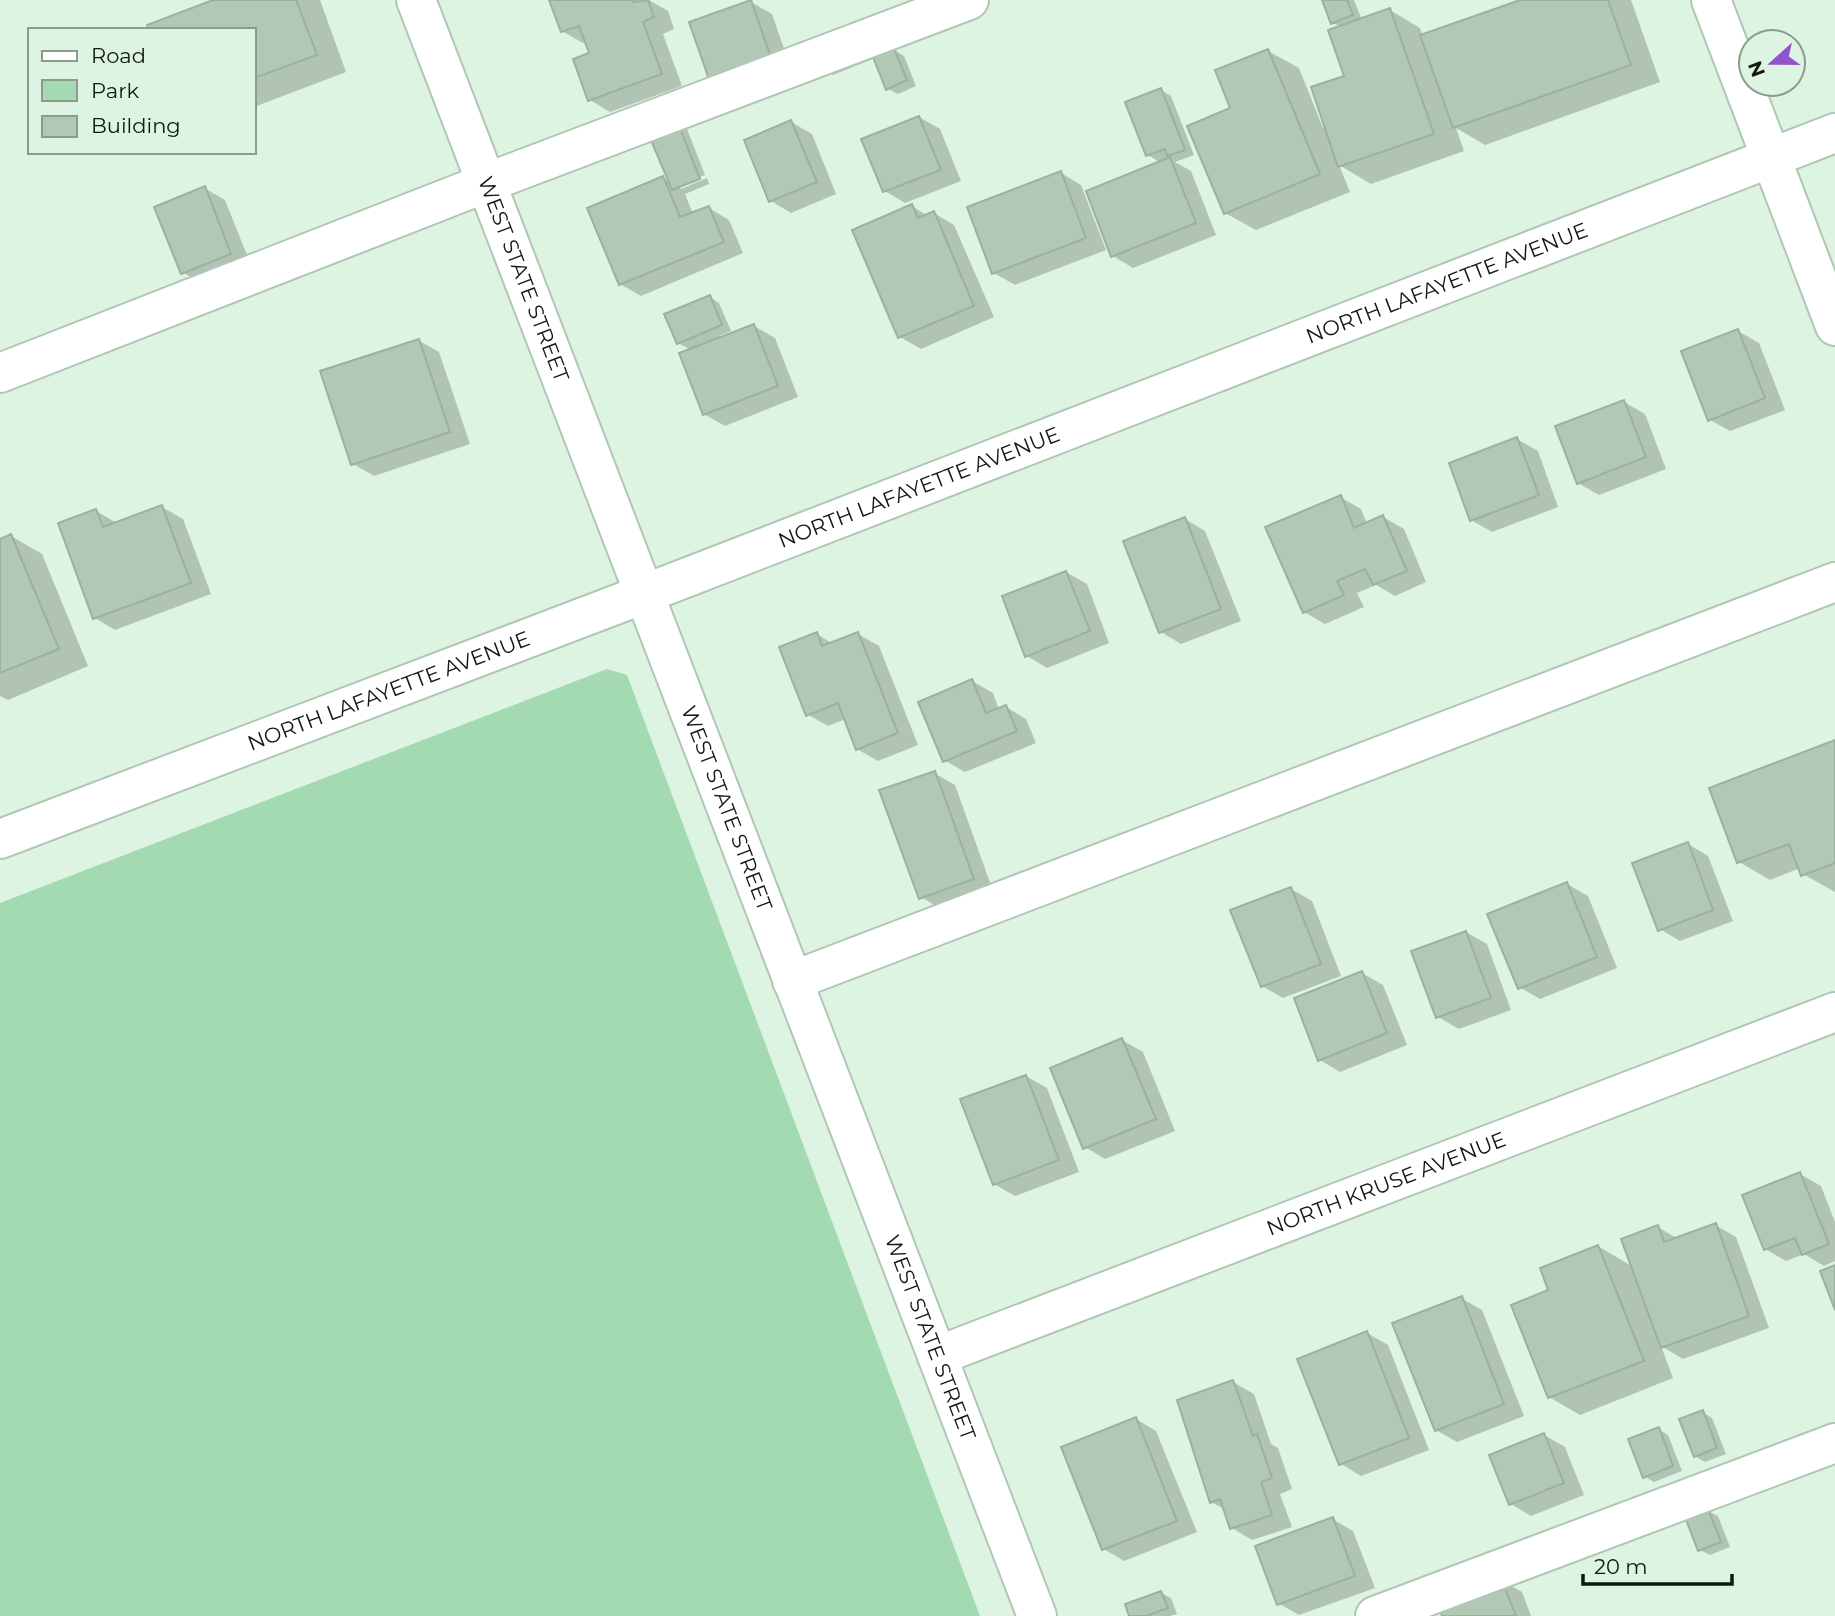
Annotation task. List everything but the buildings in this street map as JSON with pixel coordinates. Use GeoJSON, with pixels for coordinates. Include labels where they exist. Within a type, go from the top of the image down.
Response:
{"type":"FeatureCollection","features":[{"type":"Feature","properties":{"kind":"street","name":"WEST STATE STREET"},"geometry":{"type":"LineString","coordinates":[[416,0],[1037,1616]]}},
{"type":"Feature","properties":{"kind":"street"},"geometry":{"type":"LineString","coordinates":[[0,373],[486,183],[970,0]]}},
{"type":"Feature","properties":{"kind":"street"},"geometry":{"type":"LineString","coordinates":[[1710,0],[1835,326]]}},
{"type":"Feature","properties":{"kind":"street","name":"NORTH LAFAYETTE AVENUE"},"geometry":{"type":"LineString","coordinates":[[0,839],[644,594],[1835,133]]}},
{"type":"Feature","properties":{"kind":"street"},"geometry":{"type":"LineString","coordinates":[[792,981],[1835,582]]}},
{"type":"Feature","properties":{"kind":"street","name":"NORTH KRUSE AVENUE"},"geometry":{"type":"LineString","coordinates":[[937,1356],[1835,1012]]}},
{"type":"Feature","properties":{"kind":"street"},"geometry":{"type":"LineString","coordinates":[[1375,1616],[1835,1443]]}},
{"type":"Feature","properties":{"kind":"green space"},"geometry":{"type":"Polygon","coordinates":[[[607,669],[627,675],[980,1616],[0,1616],[0,903],[607,669]]]}}]}
